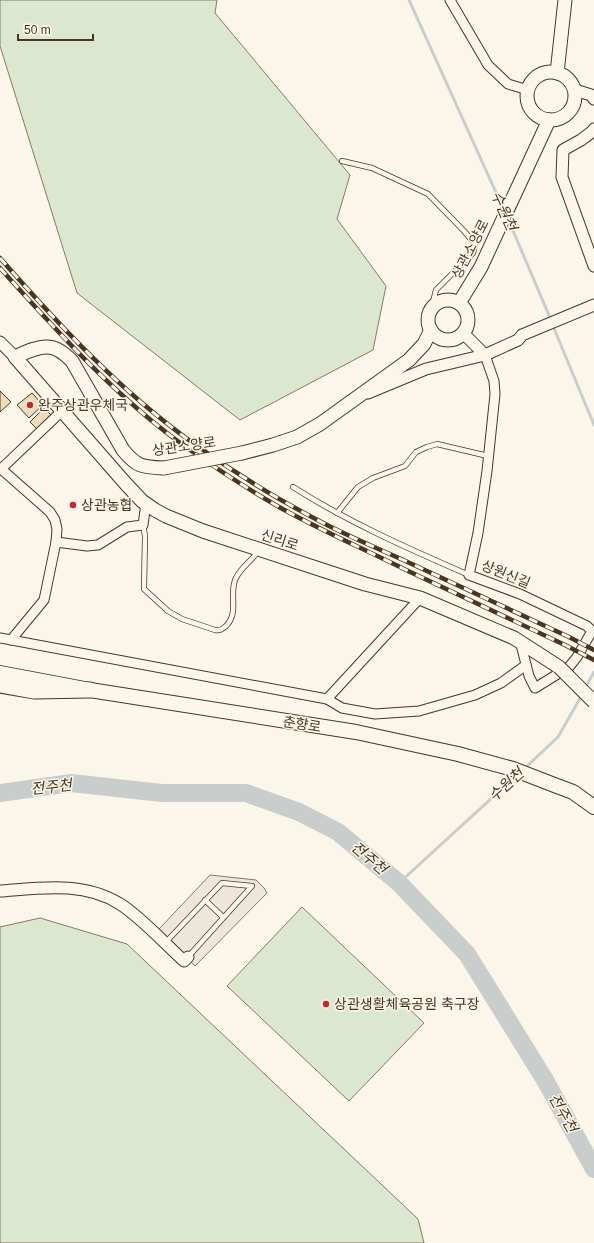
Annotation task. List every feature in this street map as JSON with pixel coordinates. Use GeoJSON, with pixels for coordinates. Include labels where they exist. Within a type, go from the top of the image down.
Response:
{"type":"FeatureCollection","features":[{"type":"Feature","properties":{"kind":"highway"},"geometry":{"type":"LineString","coordinates":[[0,685],[34,691],[90,690]]}},
{"type":"Feature","properties":{"kind":"main road"},"geometry":{"type":"LineString","coordinates":[[557,73],[565,0]]}},
{"type":"Feature","properties":{"kind":"main road"},"geometry":{"type":"LineString","coordinates":[[548,72],[557,73],[567,78],[572,84],[575,90],[576,99],[572,109],[565,117],[557,120],[541,118],[535,114],[530,107],[527,99],[528,90],[534,79],[541,74],[548,72]]}},
{"type":"Feature","properties":{"kind":"main road","name":"상관소양로"},"geometry":{"type":"LineString","coordinates":[[459,303],[481,267],[549,120]]}},
{"type":"Feature","properties":{"kind":"main road"},"geometry":{"type":"LineString","coordinates":[[443,300],[453,300],[459,303],[466,312],[468,319],[467,326],[463,332],[456,338],[449,340],[435,335],[428,322],[431,310],[437,303],[443,300]]}},
{"type":"Feature","properties":{"kind":"main road","name":"상관소양로"},"geometry":{"type":"LineString","coordinates":[[15,357],[48,346],[61,352],[72,361],[123,450],[132,461],[144,467],[164,468],[242,453],[297,437],[320,424],[410,360],[424,344],[431,330]]}},
{"type":"Feature","properties":{"kind":"main road","name":"신리로"},"geometry":{"type":"LineString","coordinates":[[15,357],[126,484],[146,504],[166,516],[203,532],[258,550],[365,584],[420,598],[520,642],[560,667],[594,702]]}},
{"type":"Feature","properties":{"kind":"main road","name":"춘향로"},"geometry":{"type":"LineString","coordinates":[[0,673],[90,690],[356,732],[458,754],[493,763],[557,786],[573,792],[592,804]]}},
{"type":"Feature","properties":{"kind":"street"},"geometry":{"type":"LineString","coordinates":[[450,0],[488,65],[508,84],[528,90]]}},
{"type":"Feature","properties":{"kind":"street"},"geometry":{"type":"LineString","coordinates":[[575,90],[591,96],[594,99]]}},
{"type":"Feature","properties":{"kind":"street"},"geometry":{"type":"LineString","coordinates":[[594,129],[581,140],[563,150],[562,177],[594,266]]}},
{"type":"Feature","properties":{"kind":"street","name":"상관소양로"},"geometry":{"type":"LineString","coordinates":[[360,396],[426,368],[485,355],[518,340],[522,335],[594,305]]}},
{"type":"Feature","properties":{"kind":"street"},"geometry":{"type":"LineString","coordinates":[[463,332],[485,355]]}},
{"type":"Feature","properties":{"kind":"street","name":"신리로"},"geometry":{"type":"LineString","coordinates":[[0,342],[15,357]]}},
{"type":"Feature","properties":{"kind":"street","name":"상원신길"},"geometry":{"type":"LineString","coordinates":[[485,355],[494,381],[495,394],[478,533],[469,575],[520,594],[587,626],[592,631],[578,657],[569,667],[535,688],[529,676],[520,642]]}},
{"type":"Feature","properties":{"kind":"street"},"geometry":{"type":"LineString","coordinates":[[11,640],[44,600],[56,542],[57,529],[55,520],[50,512],[0,469],[62,411]]}},
{"type":"Feature","properties":{"kind":"street"},"geometry":{"type":"LineString","coordinates":[[56,542],[87,546],[98,545],[127,527],[143,525],[146,504]]}},
{"type":"Feature","properties":{"kind":"street"},"geometry":{"type":"LineString","coordinates":[[327,700],[420,598]]}},
{"type":"Feature","properties":{"kind":"street"},"geometry":{"type":"LineString","coordinates":[[0,638],[327,700],[342,708],[375,714],[419,711],[475,695],[501,682],[526,665]]}},
{"type":"Feature","properties":{"kind":"street"},"geometry":{"type":"LineString","coordinates":[[0,891],[41,887],[60,887],[85,890],[120,904],[132,913],[184,961],[188,957]]}},
{"type":"Feature","properties":{"kind":"lane"},"geometry":{"type":"LineString","coordinates":[[342,161],[372,168],[428,194],[475,244],[473,253],[436,290],[431,310]]}},
{"type":"Feature","properties":{"kind":"lane"},"geometry":{"type":"LineString","coordinates":[[337,513],[358,487],[372,478],[405,466],[416,452],[427,447],[437,444],[488,456]]}},
{"type":"Feature","properties":{"kind":"lane"},"geometry":{"type":"LineString","coordinates":[[293,487],[325,508],[469,575]]}},
{"type":"Feature","properties":{"kind":"lane"},"geometry":{"type":"LineString","coordinates":[[143,523],[145,536],[144,589],[168,612],[182,619],[215,630],[224,628],[232,617],[234,605],[234,582],[237,575],[258,550]]}},
{"type":"Feature","properties":{"kind":"lane"},"geometry":{"type":"LineString","coordinates":[[164,944],[222,883],[252,886],[188,957]]}},
{"type":"Feature","properties":{"kind":"lane"},"geometry":{"type":"LineString","coordinates":[[205,900],[223,917]]}},
{"type":"Feature","properties":{"kind":"green space"},"geometry":{"type":"Polygon","coordinates":[[[0,0],[217,0],[215,13],[350,175],[337,219],[386,286],[373,350],[240,420],[77,293],[0,46],[0,0]]]}},
{"type":"Feature","properties":{"kind":"green space","name":"상관생활체육공원 축구장"},"geometry":{"type":"Polygon","coordinates":[[[302,907],[424,1023],[349,1101],[227,986],[302,907]]]}},
{"type":"Feature","properties":{"kind":"green space"},"geometry":{"type":"Polygon","coordinates":[[[40,918],[127,944],[418,1219],[424,1243],[0,1243],[0,927],[40,918]]]}},
{"type":"Feature","properties":{"kind":"shaded area"},"geometry":{"type":"Polygon","coordinates":[[[210,875],[256,880],[267,893],[195,966],[159,929],[210,875]]]}},
{"type":"Feature","properties":{"kind":"building"},"geometry":{"type":"Polygon","coordinates":[[[0,391],[11,402],[0,412],[0,391]]]}},
{"type":"Feature","properties":{"kind":"building","name":"완주상관우체국"},"geometry":{"type":"Polygon","coordinates":[[[32,393],[43,405],[29,418],[17,405],[32,393]]]}},
{"type":"Feature","properties":{"kind":"building"},"geometry":{"type":"Polygon","coordinates":[[[44,408],[52,416],[38,430],[30,422],[44,408]]]}},
{"type":"Feature","properties":{"kind":"waterway","name":"수원천"},"geometry":{"type":"LineString","coordinates":[[409,0],[503,208]]}},
{"type":"Feature","properties":{"kind":"waterway","name":"수원천"},"geometry":{"type":"LineString","coordinates":[[508,219],[551,320]]}},
{"type":"Feature","properties":{"kind":"waterway","name":"수원천"},"geometry":{"type":"LineString","coordinates":[[553,326],[594,425]]}},
{"type":"Feature","properties":{"kind":"waterway","name":"수원천"},"geometry":{"type":"LineString","coordinates":[[585,688],[594,672]]}},
{"type":"Feature","properties":{"kind":"waterway","name":"수원천"},"geometry":{"type":"LineString","coordinates":[[525,768],[558,737],[582,695]]}},
{"type":"Feature","properties":{"kind":"waterway","name":"수원천"},"geometry":{"type":"LineString","coordinates":[[399,883],[517,775]]}},
{"type":"Feature","properties":{"kind":"waterway","name":"전주천"},"geometry":{"type":"LineString","coordinates":[[0,793],[71,783],[162,793],[246,793],[299,812],[338,832],[399,883],[467,954],[545,1080],[594,1169]]}},
{"type":"Feature","properties":{"kind":"railway"},"geometry":{"type":"LineString","coordinates":[[0,258],[45,308],[115,379],[166,423],[226,466],[329,526],[594,650]]}},
{"type":"Feature","properties":{"kind":"railway"},"geometry":{"type":"LineString","coordinates":[[0,268],[65,339],[133,405],[183,445],[242,485],[310,524],[594,660]]}},
{"type":"Feature","properties":{"kind":"place","name":"완주상관우체국"},"geometry":{"type":"Point","coordinates":[30,405]}},
{"type":"Feature","properties":{"kind":"place","name":"상관농협"},"geometry":{"type":"Point","coordinates":[73,505]}},
{"type":"Feature","properties":{"kind":"place","name":"상관생활체육공원 축구장"},"geometry":{"type":"Point","coordinates":[326,1004]}}]}
